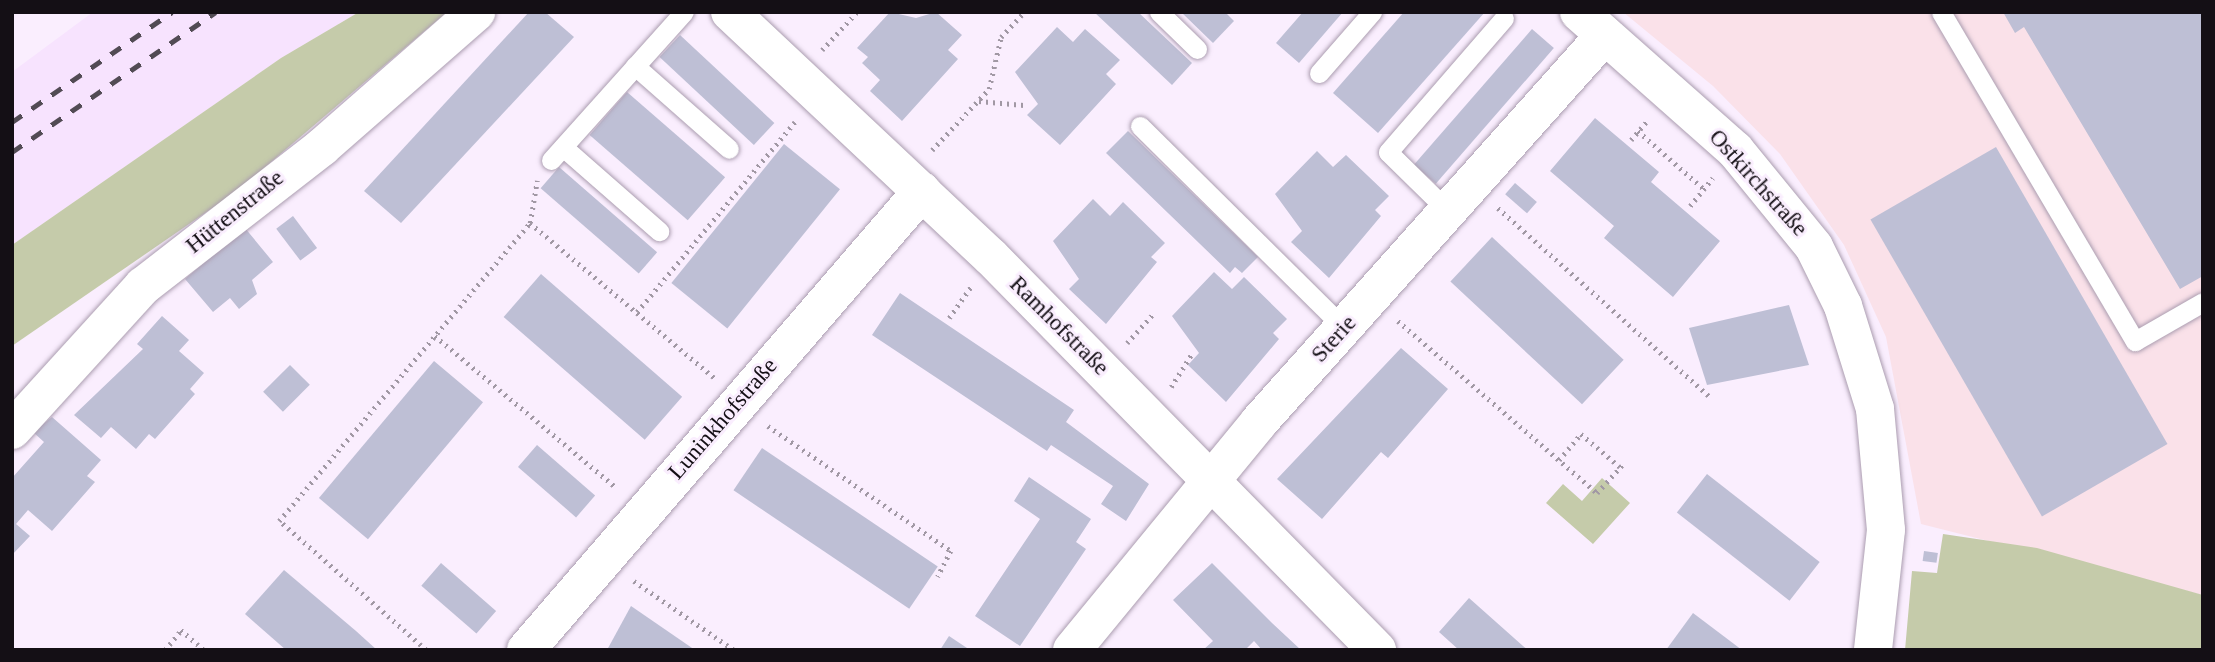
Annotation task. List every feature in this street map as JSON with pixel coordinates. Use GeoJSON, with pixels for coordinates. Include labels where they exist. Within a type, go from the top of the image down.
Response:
{"type":"FeatureCollection","features":[{"type":"Feature","properties":{"kind":"street","name":"Hüttenstraße"},"geometry":{"type":"LineString","coordinates":[[12,430],[143,286],[322,147],[476,12]]}},
{"type":"Feature","properties":{"kind":"street","name":"Ramhofstraße"},"geometry":{"type":"LineString","coordinates":[[730,12],[915,184],[1211,478],[1377,650]]}},
{"type":"Feature","properties":{"kind":"street","name":"Sterie"},"geometry":{"type":"LineString","coordinates":[[1072,650],[1211,478],[1460,198],[1592,23]]}},
{"type":"Feature","properties":{"kind":"street","name":"Ostkirchstraße"},"geometry":{"type":"LineString","coordinates":[[1592,23],[1735,150],[1814,247],[1843,306],[1875,408],[1886,530],[1873,650]]}},
{"type":"Feature","properties":{"kind":"street","name":"Luninkhofstraße"},"geometry":{"type":"LineString","coordinates":[[526,650],[738,402],[915,184]]}},
{"type":"Feature","properties":{"kind":"lane"},"geometry":{"type":"LineString","coordinates":[[659,231],[557,153],[684,12]]}},
{"type":"Feature","properties":{"kind":"lane"},"geometry":{"type":"LineString","coordinates":[[1159,12],[1197,48]]}},
{"type":"Feature","properties":{"kind":"lane"},"geometry":{"type":"LineString","coordinates":[[1319,73],[1372,12]]}},
{"type":"Feature","properties":{"kind":"lane"},"geometry":{"type":"LineString","coordinates":[[1941,12],[2135,341],[2203,302]]}},
{"type":"Feature","properties":{"kind":"lane"},"geometry":{"type":"LineString","coordinates":[[1460,198],[1388,152],[1504,18]]}},
{"type":"Feature","properties":{"kind":"lane"},"geometry":{"type":"LineString","coordinates":[[635,66],[729,149]]}},
{"type":"Feature","properties":{"kind":"lane"},"geometry":{"type":"LineString","coordinates":[[1140,126],[1344,328]]}},
{"type":"Feature","properties":{"kind":"path"},"geometry":{"type":"LineString","coordinates":[[637,312],[808,85],[857,12]]}},
{"type":"Feature","properties":{"kind":"path"},"geometry":{"type":"LineString","coordinates":[[915,184],[989,89],[1001,37],[1024,12]]}},
{"type":"Feature","properties":{"kind":"path"},"geometry":{"type":"LineString","coordinates":[[978,101],[1024,105]]}},
{"type":"Feature","properties":{"kind":"path"},"geometry":{"type":"LineString","coordinates":[[1638,131],[1704,189]]}},
{"type":"Feature","properties":{"kind":"path"},"geometry":{"type":"LineString","coordinates":[[557,153],[528,203],[530,223],[637,312],[738,402],[951,551],[938,577]]}},
{"type":"Feature","properties":{"kind":"path"},"geometry":{"type":"LineString","coordinates":[[1460,198],[1709,396]]}},
{"type":"Feature","properties":{"kind":"path"},"geometry":{"type":"LineString","coordinates":[[426,650],[279,521],[530,223]]}},
{"type":"Feature","properties":{"kind":"path"},"geometry":{"type":"LineString","coordinates":[[1371,298],[1597,493],[1621,466],[1581,434],[1559,460]]}},
{"type":"Feature","properties":{"kind":"path"},"geometry":{"type":"LineString","coordinates":[[435,336],[644,511]]}},
{"type":"Feature","properties":{"kind":"path"},"geometry":{"type":"LineString","coordinates":[[602,560],[734,650]]}},
{"type":"Feature","properties":{"kind":"path"},"geometry":{"type":"LineString","coordinates":[[165,650],[181,630],[204,650]]}},
{"type":"Feature","properties":{"kind":"shaded area"},"geometry":{"type":"Polygon","coordinates":[[[93,12],[359,12],[281,58],[12,245],[12,72],[93,12]]]}},
{"type":"Feature","properties":{"kind":"shaded area"},"geometry":{"type":"Polygon","coordinates":[[[1623,12],[2203,12],[2203,595],[1921,524],[1886,337],[1844,245],[1780,154],[1713,86],[1623,12]]]}},
{"type":"Feature","properties":{"kind":"green space"},"geometry":{"type":"Polygon","coordinates":[[[359,12],[447,12],[237,191],[12,346],[12,245],[281,58],[359,12]]]}},
{"type":"Feature","properties":{"kind":"green space"},"geometry":{"type":"Polygon","coordinates":[[[1602,478],[1630,503],[1593,544],[1546,503],[1563,484],[1582,501],[1602,478]]]}},
{"type":"Feature","properties":{"kind":"green space"},"geometry":{"type":"Polygon","coordinates":[[[1943,534],[2037,548],[2203,595],[2203,650],[1905,650],[1912,571],[1937,573],[1943,534]]]}},
{"type":"Feature","properties":{"kind":"building"},"geometry":{"type":"Polygon","coordinates":[[[529,12],[545,12],[574,37],[401,223],[364,191],[529,12]]]}},
{"type":"Feature","properties":{"kind":"building"},"geometry":{"type":"Polygon","coordinates":[[[890,12],[916,18],[936,12],[962,35],[948,50],[958,59],[902,121],[870,91],[880,80],[862,63],[868,57],[857,48],[890,12]]]}},
{"type":"Feature","properties":{"kind":"building"},"geometry":{"type":"Polygon","coordinates":[[[1094,12],[1138,12],[1192,63],[1172,85],[1094,12]]]}},
{"type":"Feature","properties":{"kind":"building"},"geometry":{"type":"Polygon","coordinates":[[[1181,12],[1225,12],[1234,21],[1213,43],[1181,12]]]}},
{"type":"Feature","properties":{"kind":"building"},"geometry":{"type":"Polygon","coordinates":[[[1303,12],[1343,12],[1299,63],[1276,43],[1303,12]]]}},
{"type":"Feature","properties":{"kind":"building"},"geometry":{"type":"Polygon","coordinates":[[[1404,12],[1485,12],[1378,133],[1333,93],[1404,12]]]}},
{"type":"Feature","properties":{"kind":"building"},"geometry":{"type":"Polygon","coordinates":[[[2003,12],[2203,12],[2203,276],[2180,289],[2024,27],[2015,33],[2003,12]]]}},
{"type":"Feature","properties":{"kind":"building"},"geometry":{"type":"Polygon","coordinates":[[[1057,27],[1073,42],[1085,29],[1120,60],[1106,74],[1116,84],[1060,145],[1027,115],[1038,104],[1015,72],[1057,27]]]}},
{"type":"Feature","properties":{"kind":"building"},"geometry":{"type":"Polygon","coordinates":[[[1532,29],[1554,48],[1436,184],[1414,165],[1532,29]]]}},
{"type":"Feature","properties":{"kind":"building"},"geometry":{"type":"Polygon","coordinates":[[[680,35],[774,123],[754,145],[660,57],[680,35]]]}},
{"type":"Feature","properties":{"kind":"building"},"geometry":{"type":"Polygon","coordinates":[[[627,92],[725,177],[688,220],[590,135],[627,92]]]}},
{"type":"Feature","properties":{"kind":"building"},"geometry":{"type":"Polygon","coordinates":[[[1595,118],[1659,172],[1651,182],[1720,241],[1673,297],[1604,238],[1614,226],[1550,171],[1595,118]]]}},
{"type":"Feature","properties":{"kind":"building"},"geometry":{"type":"Polygon","coordinates":[[[1128,131],[1258,257],[1242,273],[1235,267],[1230,273],[1106,153],[1128,131]]]}},
{"type":"Feature","properties":{"kind":"building"},"geometry":{"type":"Polygon","coordinates":[[[784,144],[840,189],[727,328],[671,283],[784,144]]]}},
{"type":"Feature","properties":{"kind":"building"},"geometry":{"type":"Polygon","coordinates":[[[1996,147],[2168,444],[2042,517],[1870,220],[1996,147]]]}},
{"type":"Feature","properties":{"kind":"building"},"geometry":{"type":"Polygon","coordinates":[[[1317,151],[1333,167],[1346,155],[1389,196],[1375,210],[1381,216],[1329,278],[1291,242],[1302,231],[1275,194],[1317,151]]]}},
{"type":"Feature","properties":{"kind":"building"},"geometry":{"type":"Polygon","coordinates":[[[559,167],[657,252],[639,273],[541,188],[559,167]]]}},
{"type":"Feature","properties":{"kind":"building"},"geometry":{"type":"Polygon","coordinates":[[[1515,183],[1537,202],[1527,213],[1505,194],[1515,183]]]}},
{"type":"Feature","properties":{"kind":"building"},"geometry":{"type":"Polygon","coordinates":[[[1093,199],[1110,216],[1123,202],[1165,243],[1151,257],[1157,262],[1106,324],[1069,289],[1079,279],[1053,241],[1093,199]]]}},
{"type":"Feature","properties":{"kind":"building"},"geometry":{"type":"Polygon","coordinates":[[[293,216],[317,248],[300,261],[276,229],[293,216]]]}},
{"type":"Feature","properties":{"kind":"building"},"geometry":{"type":"Polygon","coordinates":[[[245,228],[273,262],[252,280],[257,294],[239,309],[230,298],[213,312],[185,279],[245,228]]]}},
{"type":"Feature","properties":{"kind":"building"},"geometry":{"type":"Polygon","coordinates":[[[1492,237],[1624,360],[1582,404],[1450,282],[1492,237]]]}},
{"type":"Feature","properties":{"kind":"building"},"geometry":{"type":"Polygon","coordinates":[[[1214,272],[1232,289],[1244,277],[1287,319],[1273,333],[1279,339],[1226,402],[1188,365],[1199,353],[1172,316],[1214,272]]]}},
{"type":"Feature","properties":{"kind":"building"},"geometry":{"type":"Polygon","coordinates":[[[541,274],[682,397],[645,440],[504,317],[541,274]]]}},
{"type":"Feature","properties":{"kind":"building"},"geometry":{"type":"Polygon","coordinates":[[[900,293],[1074,410],[1066,422],[1149,484],[1126,521],[1101,504],[1113,486],[1051,445],[1047,451],[872,335],[900,293]]]}},
{"type":"Feature","properties":{"kind":"building"},"geometry":{"type":"Polygon","coordinates":[[[1789,305],[1809,365],[1707,385],[1689,328],[1789,305]]]}},
{"type":"Feature","properties":{"kind":"building"},"geometry":{"type":"Polygon","coordinates":[[[162,316],[189,340],[179,351],[204,373],[190,389],[195,394],[155,439],[149,434],[136,449],[111,427],[101,438],[74,415],[143,349],[137,344],[162,316]]]}},
{"type":"Feature","properties":{"kind":"building"},"geometry":{"type":"Polygon","coordinates":[[[1401,348],[1448,389],[1388,458],[1381,452],[1322,519],[1277,479],[1401,348]]]}},
{"type":"Feature","properties":{"kind":"building"},"geometry":{"type":"Polygon","coordinates":[[[434,361],[483,402],[368,539],[319,498],[434,361]]]}},
{"type":"Feature","properties":{"kind":"building"},"geometry":{"type":"Polygon","coordinates":[[[290,365],[310,385],[283,412],[263,392],[290,365]]]}},
{"type":"Feature","properties":{"kind":"building"},"geometry":{"type":"Polygon","coordinates":[[[52,417],[101,460],[87,476],[95,482],[52,531],[28,510],[16,524],[30,536],[12,555],[12,478],[44,442],[33,432],[52,417]]]}},
{"type":"Feature","properties":{"kind":"building"},"geometry":{"type":"Polygon","coordinates":[[[537,445],[595,496],[576,517],[518,467],[537,445]]]}},
{"type":"Feature","properties":{"kind":"building"},"geometry":{"type":"Polygon","coordinates":[[[762,448],[938,567],[909,609],[733,490],[762,448]]]}},
{"type":"Feature","properties":{"kind":"building"},"geometry":{"type":"Polygon","coordinates":[[[1707,474],[1820,562],[1790,601],[1677,513],[1707,474]]]}},
{"type":"Feature","properties":{"kind":"building"},"geometry":{"type":"Polygon","coordinates":[[[1029,477],[1091,519],[1076,542],[1086,549],[1020,646],[975,616],[1040,519],[1014,501],[1029,477]]]}},
{"type":"Feature","properties":{"kind":"building"},"geometry":{"type":"Polygon","coordinates":[[[1924,551],[1938,553],[1936,563],[1923,561],[1924,551]]]}},
{"type":"Feature","properties":{"kind":"building"},"geometry":{"type":"Polygon","coordinates":[[[441,563],[496,611],[476,634],[421,586],[441,563]]]}},
{"type":"Feature","properties":{"kind":"building"},"geometry":{"type":"Polygon","coordinates":[[[1212,563],[1301,650],[1262,650],[1254,641],[1245,650],[1203,650],[1213,641],[1173,600],[1212,563]]]}},
{"type":"Feature","properties":{"kind":"building"},"geometry":{"type":"Polygon","coordinates":[[[284,570],[377,650],[286,650],[245,614],[284,570]]]}},
{"type":"Feature","properties":{"kind":"building"},"geometry":{"type":"Polygon","coordinates":[[[1469,598],[1528,650],[1459,650],[1439,632],[1469,598]]]}},
{"type":"Feature","properties":{"kind":"building"},"geometry":{"type":"Polygon","coordinates":[[[631,606],[695,650],[607,650],[631,606]]]}},
{"type":"Feature","properties":{"kind":"building"},"geometry":{"type":"Polygon","coordinates":[[[1693,613],[1742,650],[1666,650],[1693,613]]]}},
{"type":"Feature","properties":{"kind":"building"},"geometry":{"type":"Polygon","coordinates":[[[949,636],[970,650],[940,650],[949,636]]]}},
{"type":"Feature","properties":{"kind":"railway"},"geometry":{"type":"LineString","coordinates":[[12,122],[172,12]]}},
{"type":"Feature","properties":{"kind":"railway"},"geometry":{"type":"LineString","coordinates":[[12,152],[216,12]]}}]}
